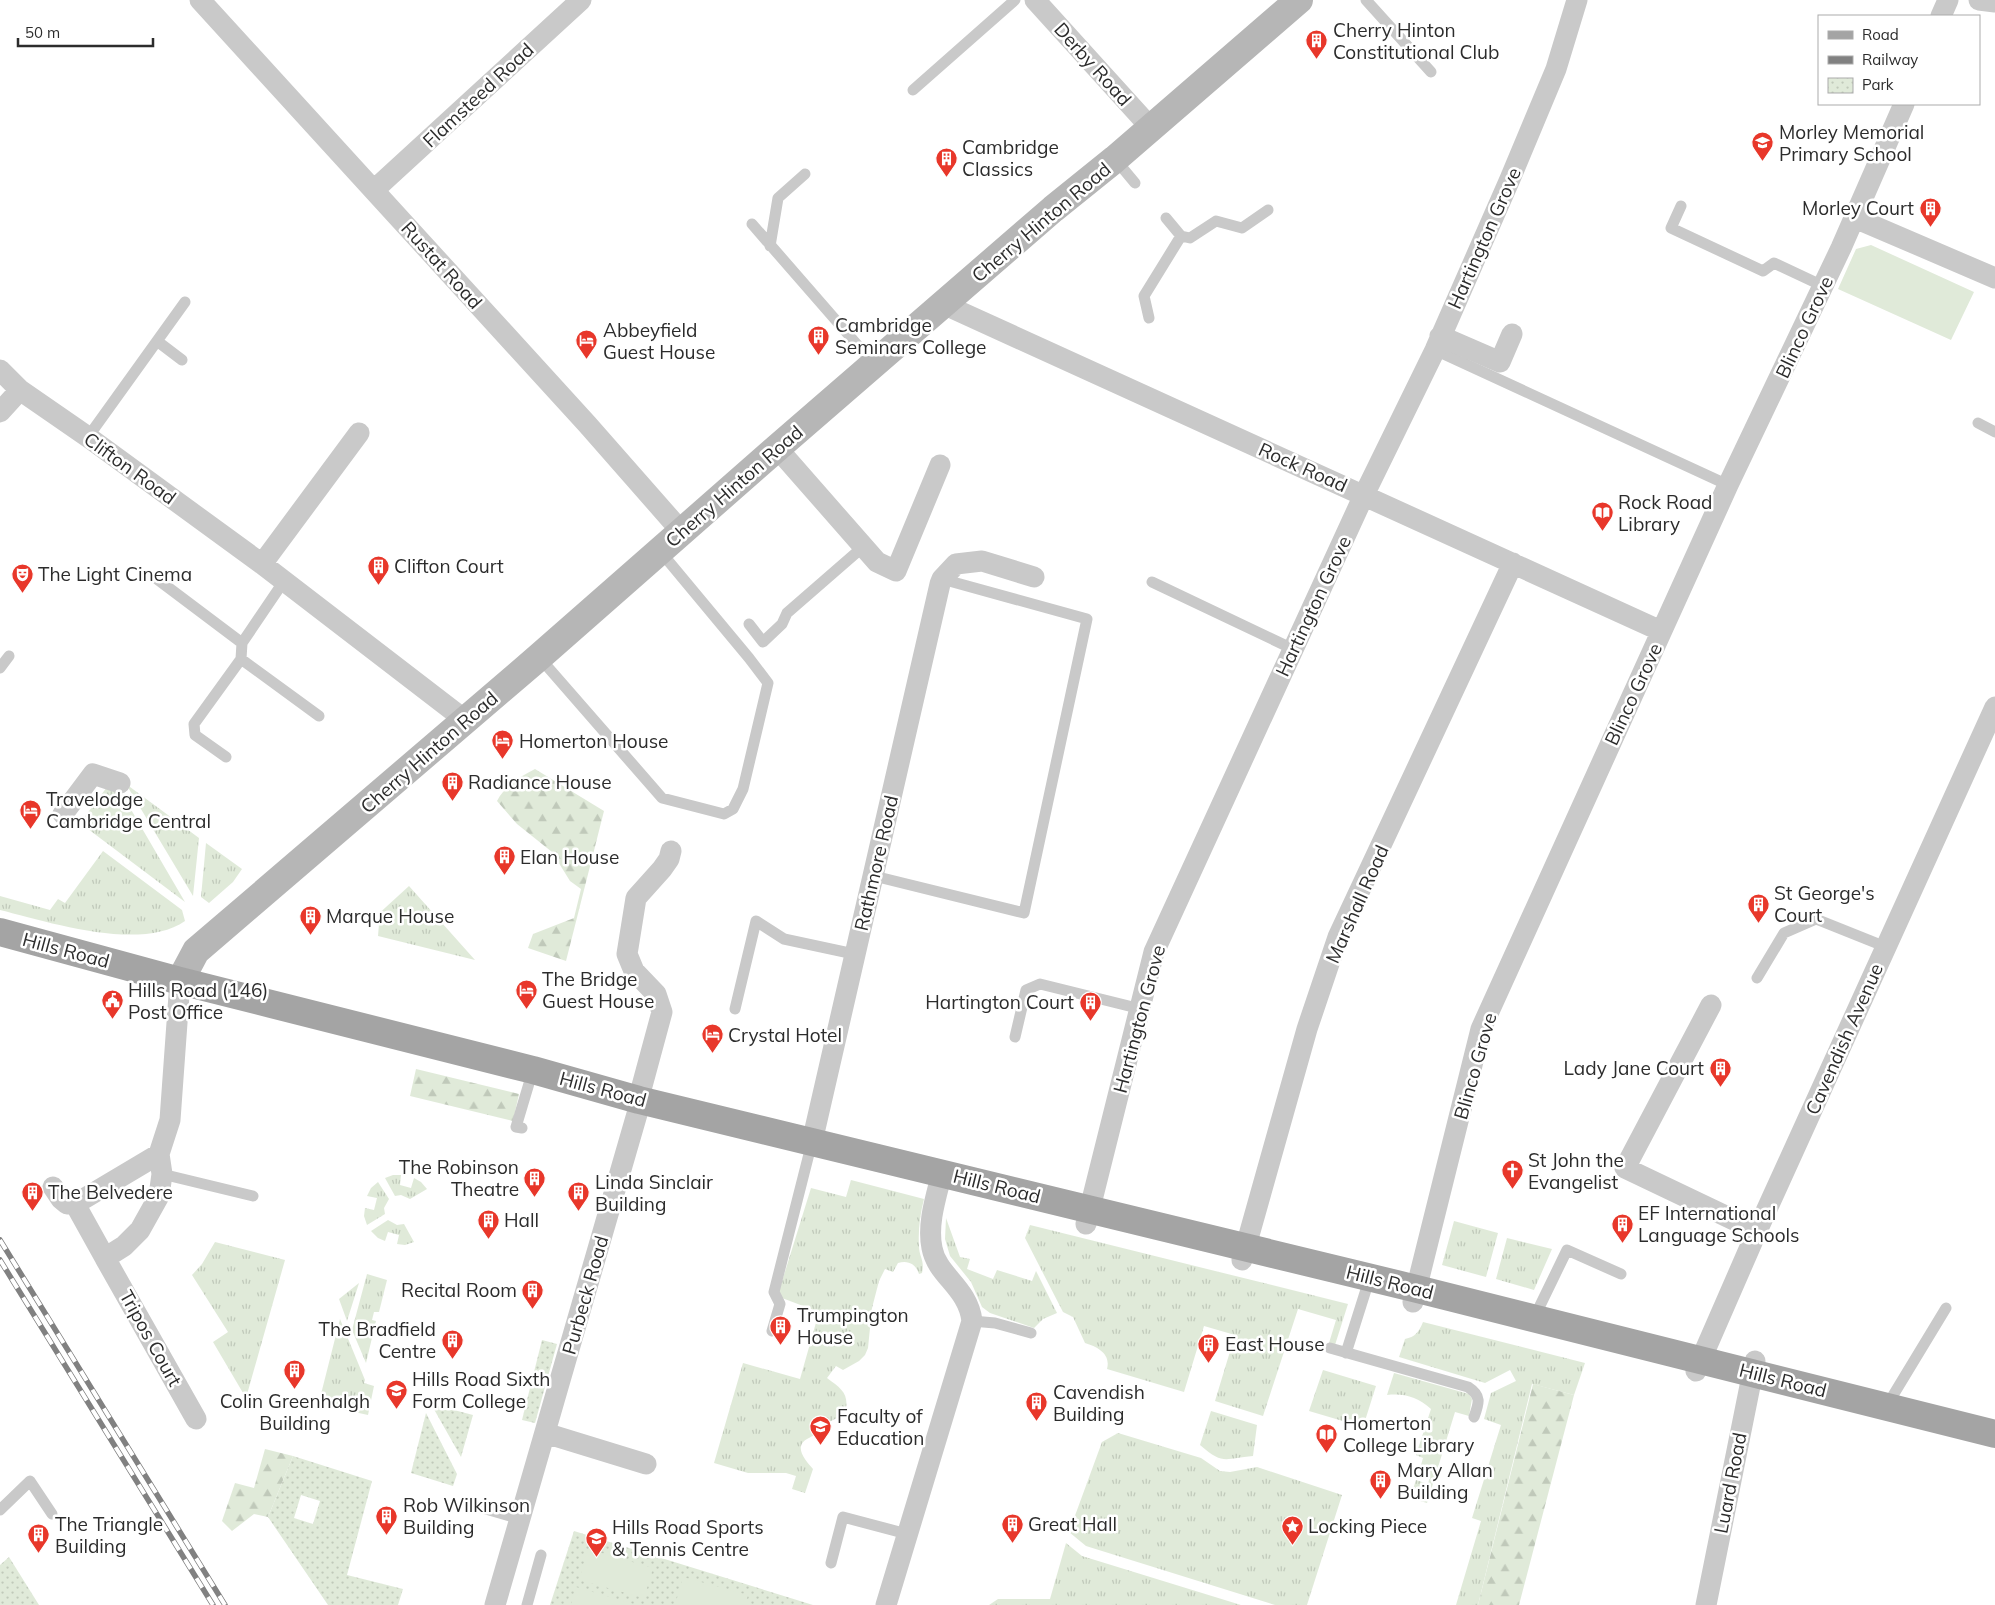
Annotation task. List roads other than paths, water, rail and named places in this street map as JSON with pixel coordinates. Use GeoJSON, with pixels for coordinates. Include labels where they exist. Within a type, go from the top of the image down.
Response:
{"type":"FeatureCollection","features":[{"type":"Feature","properties":{"kind":"main road","name":"Hills Road"},"geometry":{"type":"LineString","coordinates":[[0,932],[180,981],[532,1070],[640,1100],[942,1173],[1087,1217],[1244,1254],[1372,1273],[1415,1295],[1698,1365],[1753,1367],[1883,1412],[1995,1434]]}},
{"type":"Feature","properties":{"kind":"street","name":"Rustat Road"},"geometry":{"type":"LineString","coordinates":[[200,0],[574,410],[682,532]]}},
{"type":"Feature","properties":{"kind":"street","name":"Flamsteed Road"},"geometry":{"type":"LineString","coordinates":[[374,190],[581,0]]}},
{"type":"Feature","properties":{"kind":"street","name":"Derby Road"},"geometry":{"type":"LineString","coordinates":[[1035,0],[1151,128]]}},
{"type":"Feature","properties":{"kind":"street","name":"Hartington Grove"},"geometry":{"type":"LineString","coordinates":[[1087,1217],[1154,952],[1364,494],[1438,343],[1510,180],[1556,69],[1577,0]]}},
{"type":"Feature","properties":{"kind":"street"},"geometry":{"type":"LineString","coordinates":[[1941,15],[1948,0]]}},
{"type":"Feature","properties":{"kind":"street"},"geometry":{"type":"LineString","coordinates":[[1979,0],[1995,2]]}},
{"type":"Feature","properties":{"kind":"street","name":"Cherry Hinton Road"},"geometry":{"type":"LineString","coordinates":[[180,981],[196,951],[539,657],[1053,209],[1151,128],[1290,3]]}},
{"type":"Feature","properties":{"kind":"street","name":"Blinco Grove"},"geometry":{"type":"LineString","coordinates":[[1415,1295],[1481,1029],[1728,485],[1855,218],[1904,105]]}},
{"type":"Feature","properties":{"kind":"street"},"geometry":{"type":"LineString","coordinates":[[1855,218],[1995,278]]}},
{"type":"Feature","properties":{"kind":"street","name":"Rock Road"},"geometry":{"type":"LineString","coordinates":[[944,304],[1661,631]]}},
{"type":"Feature","properties":{"kind":"street"},"geometry":{"type":"LineString","coordinates":[[1438,343],[1500,362],[1512,334]]}},
{"type":"Feature","properties":{"kind":"street","name":"Clifton Road"},"geometry":{"type":"LineString","coordinates":[[0,370],[20,390],[88,437],[262,564],[465,720]]}},
{"type":"Feature","properties":{"kind":"street"},"geometry":{"type":"LineString","coordinates":[[0,412],[20,390]]}},
{"type":"Feature","properties":{"kind":"street"},"geometry":{"type":"LineString","coordinates":[[262,564],[359,433]]}},
{"type":"Feature","properties":{"kind":"street"},"geometry":{"type":"LineString","coordinates":[[777,448],[877,562],[896,570],[940,465]]}},
{"type":"Feature","properties":{"kind":"street"},"geometry":{"type":"LineString","coordinates":[[941,581],[956,564],[982,561],[1034,577]]}},
{"type":"Feature","properties":{"kind":"street","name":"Marshall Road"},"geometry":{"type":"LineString","coordinates":[[1244,1254],[1307,1030],[1338,937],[1514,563]]}},
{"type":"Feature","properties":{"kind":"street","name":"Rathmore Road"},"geometry":{"type":"LineString","coordinates":[[812,1142],[941,581]]}},
{"type":"Feature","properties":{"kind":"street","name":"Cavendish Avenue"},"geometry":{"type":"LineString","coordinates":[[1698,1365],[1995,706]]}},
{"type":"Feature","properties":{"kind":"street"},"geometry":{"type":"LineString","coordinates":[[63,814],[93,774],[120,783]]}},
{"type":"Feature","properties":{"kind":"street","name":"Purbeck Road"},"geometry":{"type":"LineString","coordinates":[[495,1605],[640,1100],[662,1012],[656,994],[634,971],[627,954],[636,898],[662,869],[669,859],[671,851]]}},
{"type":"Feature","properties":{"kind":"street"},"geometry":{"type":"LineString","coordinates":[[105,1258],[124,1246],[140,1230],[159,1196],[160,1164],[170,1120],[180,981]]}},
{"type":"Feature","properties":{"kind":"street"},"geometry":{"type":"LineString","coordinates":[[1711,1005],[1626,1168],[1757,1231]]}},
{"type":"Feature","properties":{"kind":"street"},"geometry":{"type":"LineString","coordinates":[[54,1187],[60,1199],[68,1204],[75,1204],[160,1164]]}},
{"type":"Feature","properties":{"kind":"street"},"geometry":{"type":"LineString","coordinates":[[886,1605],[972,1321],[970,1308],[963,1294],[938,1263],[932,1250],[932,1215],[942,1173]]}},
{"type":"Feature","properties":{"kind":"street","name":"Tripos Court"},"geometry":{"type":"LineString","coordinates":[[75,1204],[196,1419]]}},
{"type":"Feature","properties":{"kind":"street","name":"Luard Road"},"geometry":{"type":"LineString","coordinates":[[1706,1605],[1753,1367]]}},
{"type":"Feature","properties":{"kind":"street"},"geometry":{"type":"LineString","coordinates":[[545,1432],[646,1464]]}},
{"type":"Feature","properties":{"kind":"lane"},"geometry":{"type":"LineString","coordinates":[[914,90],[1015,0]]}},
{"type":"Feature","properties":{"kind":"lane"},"geometry":{"type":"LineString","coordinates":[[1366,0],[1431,72]]}},
{"type":"Feature","properties":{"kind":"lane"},"geometry":{"type":"LineString","coordinates":[[1974,0],[1995,10]]}},
{"type":"Feature","properties":{"kind":"lane"},"geometry":{"type":"LineString","coordinates":[[1115,159],[1135,183]]}},
{"type":"Feature","properties":{"kind":"lane"},"geometry":{"type":"LineString","coordinates":[[770,246],[778,198],[805,174]]}},
{"type":"Feature","properties":{"kind":"lane"},"geometry":{"type":"LineString","coordinates":[[1682,206],[1671,228],[1763,271],[1774,263],[1822,286]]}},
{"type":"Feature","properties":{"kind":"lane"},"geometry":{"type":"LineString","coordinates":[[1166,218],[1181,236],[1190,238],[1216,222],[1242,228],[1268,210]]}},
{"type":"Feature","properties":{"kind":"lane"},"geometry":{"type":"LineString","coordinates":[[752,224],[874,364]]}},
{"type":"Feature","properties":{"kind":"lane"},"geometry":{"type":"LineString","coordinates":[[1149,318],[1144,296],[1181,236]]}},
{"type":"Feature","properties":{"kind":"lane"},"geometry":{"type":"LineString","coordinates":[[88,437],[185,302]]}},
{"type":"Feature","properties":{"kind":"lane"},"geometry":{"type":"LineString","coordinates":[[157,341],[182,360]]}},
{"type":"Feature","properties":{"kind":"lane"},"geometry":{"type":"LineString","coordinates":[[1438,343],[1728,485]]}},
{"type":"Feature","properties":{"kind":"lane"},"geometry":{"type":"LineString","coordinates":[[1978,424],[1995,432]]}},
{"type":"Feature","properties":{"kind":"lane"},"geometry":{"type":"LineString","coordinates":[[749,624],[766,647],[782,624],[787,613],[864,546]]}},
{"type":"Feature","properties":{"kind":"lane"},"geometry":{"type":"LineString","coordinates":[[539,657],[662,798],[724,814],[733,808],[743,789],[768,683],[660,552]]}},
{"type":"Feature","properties":{"kind":"lane"},"geometry":{"type":"LineString","coordinates":[[157,579],[242,643]]}},
{"type":"Feature","properties":{"kind":"lane"},"geometry":{"type":"LineString","coordinates":[[226,757],[195,735],[194,724],[241,659],[242,643],[284,581]]}},
{"type":"Feature","properties":{"kind":"lane"},"geometry":{"type":"LineString","coordinates":[[874,876],[1024,913],[1087,619],[941,581]]}},
{"type":"Feature","properties":{"kind":"lane"},"geometry":{"type":"LineString","coordinates":[[1152,582],[1293,649]]}},
{"type":"Feature","properties":{"kind":"lane"},"geometry":{"type":"LineString","coordinates":[[0,668],[9,656]]}},
{"type":"Feature","properties":{"kind":"lane"},"geometry":{"type":"LineString","coordinates":[[241,659],[319,716]]}},
{"type":"Feature","properties":{"kind":"lane"},"geometry":{"type":"LineString","coordinates":[[1757,978],[1784,933],[1816,920],[1886,947]]}},
{"type":"Feature","properties":{"kind":"lane"},"geometry":{"type":"LineString","coordinates":[[735,1008],[756,921],[784,939],[854,954]]}},
{"type":"Feature","properties":{"kind":"lane"},"geometry":{"type":"LineString","coordinates":[[1015,1037],[1026,990],[1040,984],[1141,1009]]}},
{"type":"Feature","properties":{"kind":"lane"},"geometry":{"type":"LineString","coordinates":[[522,1128],[516,1127],[532,1070]]}},
{"type":"Feature","properties":{"kind":"lane"},"geometry":{"type":"LineString","coordinates":[[772,1331],[780,1304],[774,1292],[812,1142]]}},
{"type":"Feature","properties":{"kind":"lane"},"geometry":{"type":"LineString","coordinates":[[160,1164],[253,1196]]}},
{"type":"Feature","properties":{"kind":"lane"},"geometry":{"type":"LineString","coordinates":[[1532,1324],[1567,1250],[1621,1274]]}},
{"type":"Feature","properties":{"kind":"lane"},"geometry":{"type":"LineString","coordinates":[[1346,1353],[1372,1273]]}},
{"type":"Feature","properties":{"kind":"lane"},"geometry":{"type":"LineString","coordinates":[[1883,1412],[1946,1308]]}},
{"type":"Feature","properties":{"kind":"lane"},"geometry":{"type":"LineString","coordinates":[[972,1321],[995,1323],[1031,1333]]}},
{"type":"Feature","properties":{"kind":"lane"},"geometry":{"type":"LineString","coordinates":[[1330,1348],[1468,1387],[1476,1392],[1479,1402],[1474,1418]]}},
{"type":"Feature","properties":{"kind":"lane"},"geometry":{"type":"LineString","coordinates":[[0,1510],[30,1481],[52,1514]]}},
{"type":"Feature","properties":{"kind":"lane"},"geometry":{"type":"LineString","coordinates":[[479,1507],[520,1519]]}},
{"type":"Feature","properties":{"kind":"lane"},"geometry":{"type":"LineString","coordinates":[[830,1563],[843,1517],[907,1534]]}},
{"type":"Feature","properties":{"kind":"lane"},"geometry":{"type":"LineString","coordinates":[[526,1605],[542,1555]]}},
{"type":"Feature","properties":{"kind":"railway"},"geometry":{"type":"LineString","coordinates":[[0,1240],[225,1605]]}},
{"type":"Feature","properties":{"kind":"railway"},"geometry":{"type":"LineString","coordinates":[[0,1260],[213,1605]]}},
{"type":"Feature","properties":{"kind":"place","name":"Cherry Hinton Constitutional Club"},"geometry":{"type":"Point","coordinates":[1317,60]}},
{"type":"Feature","properties":{"kind":"place","name":"Morley Memorial Primary School"},"geometry":{"type":"Point","coordinates":[1763,162]}},
{"type":"Feature","properties":{"kind":"place","name":"Cambridge Classics"},"geometry":{"type":"Point","coordinates":[946,177]}},
{"type":"Feature","properties":{"kind":"place","name":"Morley Court"},"geometry":{"type":"Point","coordinates":[1930,227]}},
{"type":"Feature","properties":{"kind":"place","name":"Cambridge Seminars College"},"geometry":{"type":"Point","coordinates":[819,355]}},
{"type":"Feature","properties":{"kind":"place","name":"Abbeyfield Guest House"},"geometry":{"type":"Point","coordinates":[587,360]}},
{"type":"Feature","properties":{"kind":"place","name":"Rock Road Library"},"geometry":{"type":"Point","coordinates":[1602,532]}},
{"type":"Feature","properties":{"kind":"place","name":"Clifton Court"},"geometry":{"type":"Point","coordinates":[378,585]}},
{"type":"Feature","properties":{"kind":"place","name":"The Light Cinema"},"geometry":{"type":"Point","coordinates":[22,593]}},
{"type":"Feature","properties":{"kind":"place","name":"Homerton House"},"geometry":{"type":"Point","coordinates":[503,760]}},
{"type":"Feature","properties":{"kind":"place","name":"Radiance House"},"geometry":{"type":"Point","coordinates":[452,801]}},
{"type":"Feature","properties":{"kind":"place","name":"Travelodge Cambridge Central"},"geometry":{"type":"Point","coordinates":[30,829]}},
{"type":"Feature","properties":{"kind":"place","name":"Elan House"},"geometry":{"type":"Point","coordinates":[504,876]}},
{"type":"Feature","properties":{"kind":"place","name":"St George's Court"},"geometry":{"type":"Point","coordinates":[1758,923]}},
{"type":"Feature","properties":{"kind":"place","name":"Marque House"},"geometry":{"type":"Point","coordinates":[310,935]}},
{"type":"Feature","properties":{"kind":"place","name":"The Bridge Guest House"},"geometry":{"type":"Point","coordinates":[526,1009]}},
{"type":"Feature","properties":{"kind":"place","name":"Hills Road (146) Post Office"},"geometry":{"type":"Point","coordinates":[112,1020]}},
{"type":"Feature","properties":{"kind":"place","name":"Hartington Court"},"geometry":{"type":"Point","coordinates":[1090,1021]}},
{"type":"Feature","properties":{"kind":"place","name":"Crystal Hotel"},"geometry":{"type":"Point","coordinates":[712,1054]}},
{"type":"Feature","properties":{"kind":"place","name":"Lady Jane Court"},"geometry":{"type":"Point","coordinates":[1720,1087]}},
{"type":"Feature","properties":{"kind":"place","name":"St John the Evangelist"},"geometry":{"type":"Point","coordinates":[1512,1190]}},
{"type":"Feature","properties":{"kind":"place","name":"The Robinson Theatre"},"geometry":{"type":"Point","coordinates":[535,1197]}},
{"type":"Feature","properties":{"kind":"place","name":"The Belvedere"},"geometry":{"type":"Point","coordinates":[32,1211]}},
{"type":"Feature","properties":{"kind":"place","name":"Linda Sinclair Building"},"geometry":{"type":"Point","coordinates":[579,1212]}},
{"type":"Feature","properties":{"kind":"place","name":"Hall"},"geometry":{"type":"Point","coordinates":[488,1239]}},
{"type":"Feature","properties":{"kind":"place","name":"EF International Language Schools"},"geometry":{"type":"Point","coordinates":[1622,1243]}},
{"type":"Feature","properties":{"kind":"place","name":"Recital Room"},"geometry":{"type":"Point","coordinates":[533,1309]}},
{"type":"Feature","properties":{"kind":"place","name":"Trumpington House"},"geometry":{"type":"Point","coordinates":[781,1345]}},
{"type":"Feature","properties":{"kind":"place","name":"The Bradfield Centre"},"geometry":{"type":"Point","coordinates":[452,1359]}},
{"type":"Feature","properties":{"kind":"place","name":"East House"},"geometry":{"type":"Point","coordinates":[1209,1363]}},
{"type":"Feature","properties":{"kind":"place","name":"Colin Greenhalgh Building"},"geometry":{"type":"Point","coordinates":[295,1389]}},
{"type":"Feature","properties":{"kind":"place","name":"Hills Road Sixth Form College"},"geometry":{"type":"Point","coordinates":[396,1409]}},
{"type":"Feature","properties":{"kind":"place","name":"Cavendish Building"},"geometry":{"type":"Point","coordinates":[1037,1422]}},
{"type":"Feature","properties":{"kind":"place","name":"Faculty of Education"},"geometry":{"type":"Point","coordinates":[821,1446]}},
{"type":"Feature","properties":{"kind":"place","name":"Homerton College Library"},"geometry":{"type":"Point","coordinates":[1327,1453]}},
{"type":"Feature","properties":{"kind":"place","name":"Mary Allan Building"},"geometry":{"type":"Point","coordinates":[1381,1500]}},
{"type":"Feature","properties":{"kind":"place","name":"Rob Wilkinson Building"},"geometry":{"type":"Point","coordinates":[387,1535]}},
{"type":"Feature","properties":{"kind":"place","name":"Great Hall"},"geometry":{"type":"Point","coordinates":[1012,1543]}},
{"type":"Feature","properties":{"kind":"place","name":"Locking Piece"},"geometry":{"type":"Point","coordinates":[1292,1545]}},
{"type":"Feature","properties":{"kind":"place","name":"The Triangle Building"},"geometry":{"type":"Point","coordinates":[39,1554]}},
{"type":"Feature","properties":{"kind":"place","name":"Hills Road Sports & Tennis Centre"},"geometry":{"type":"Point","coordinates":[596,1557]}}]}
